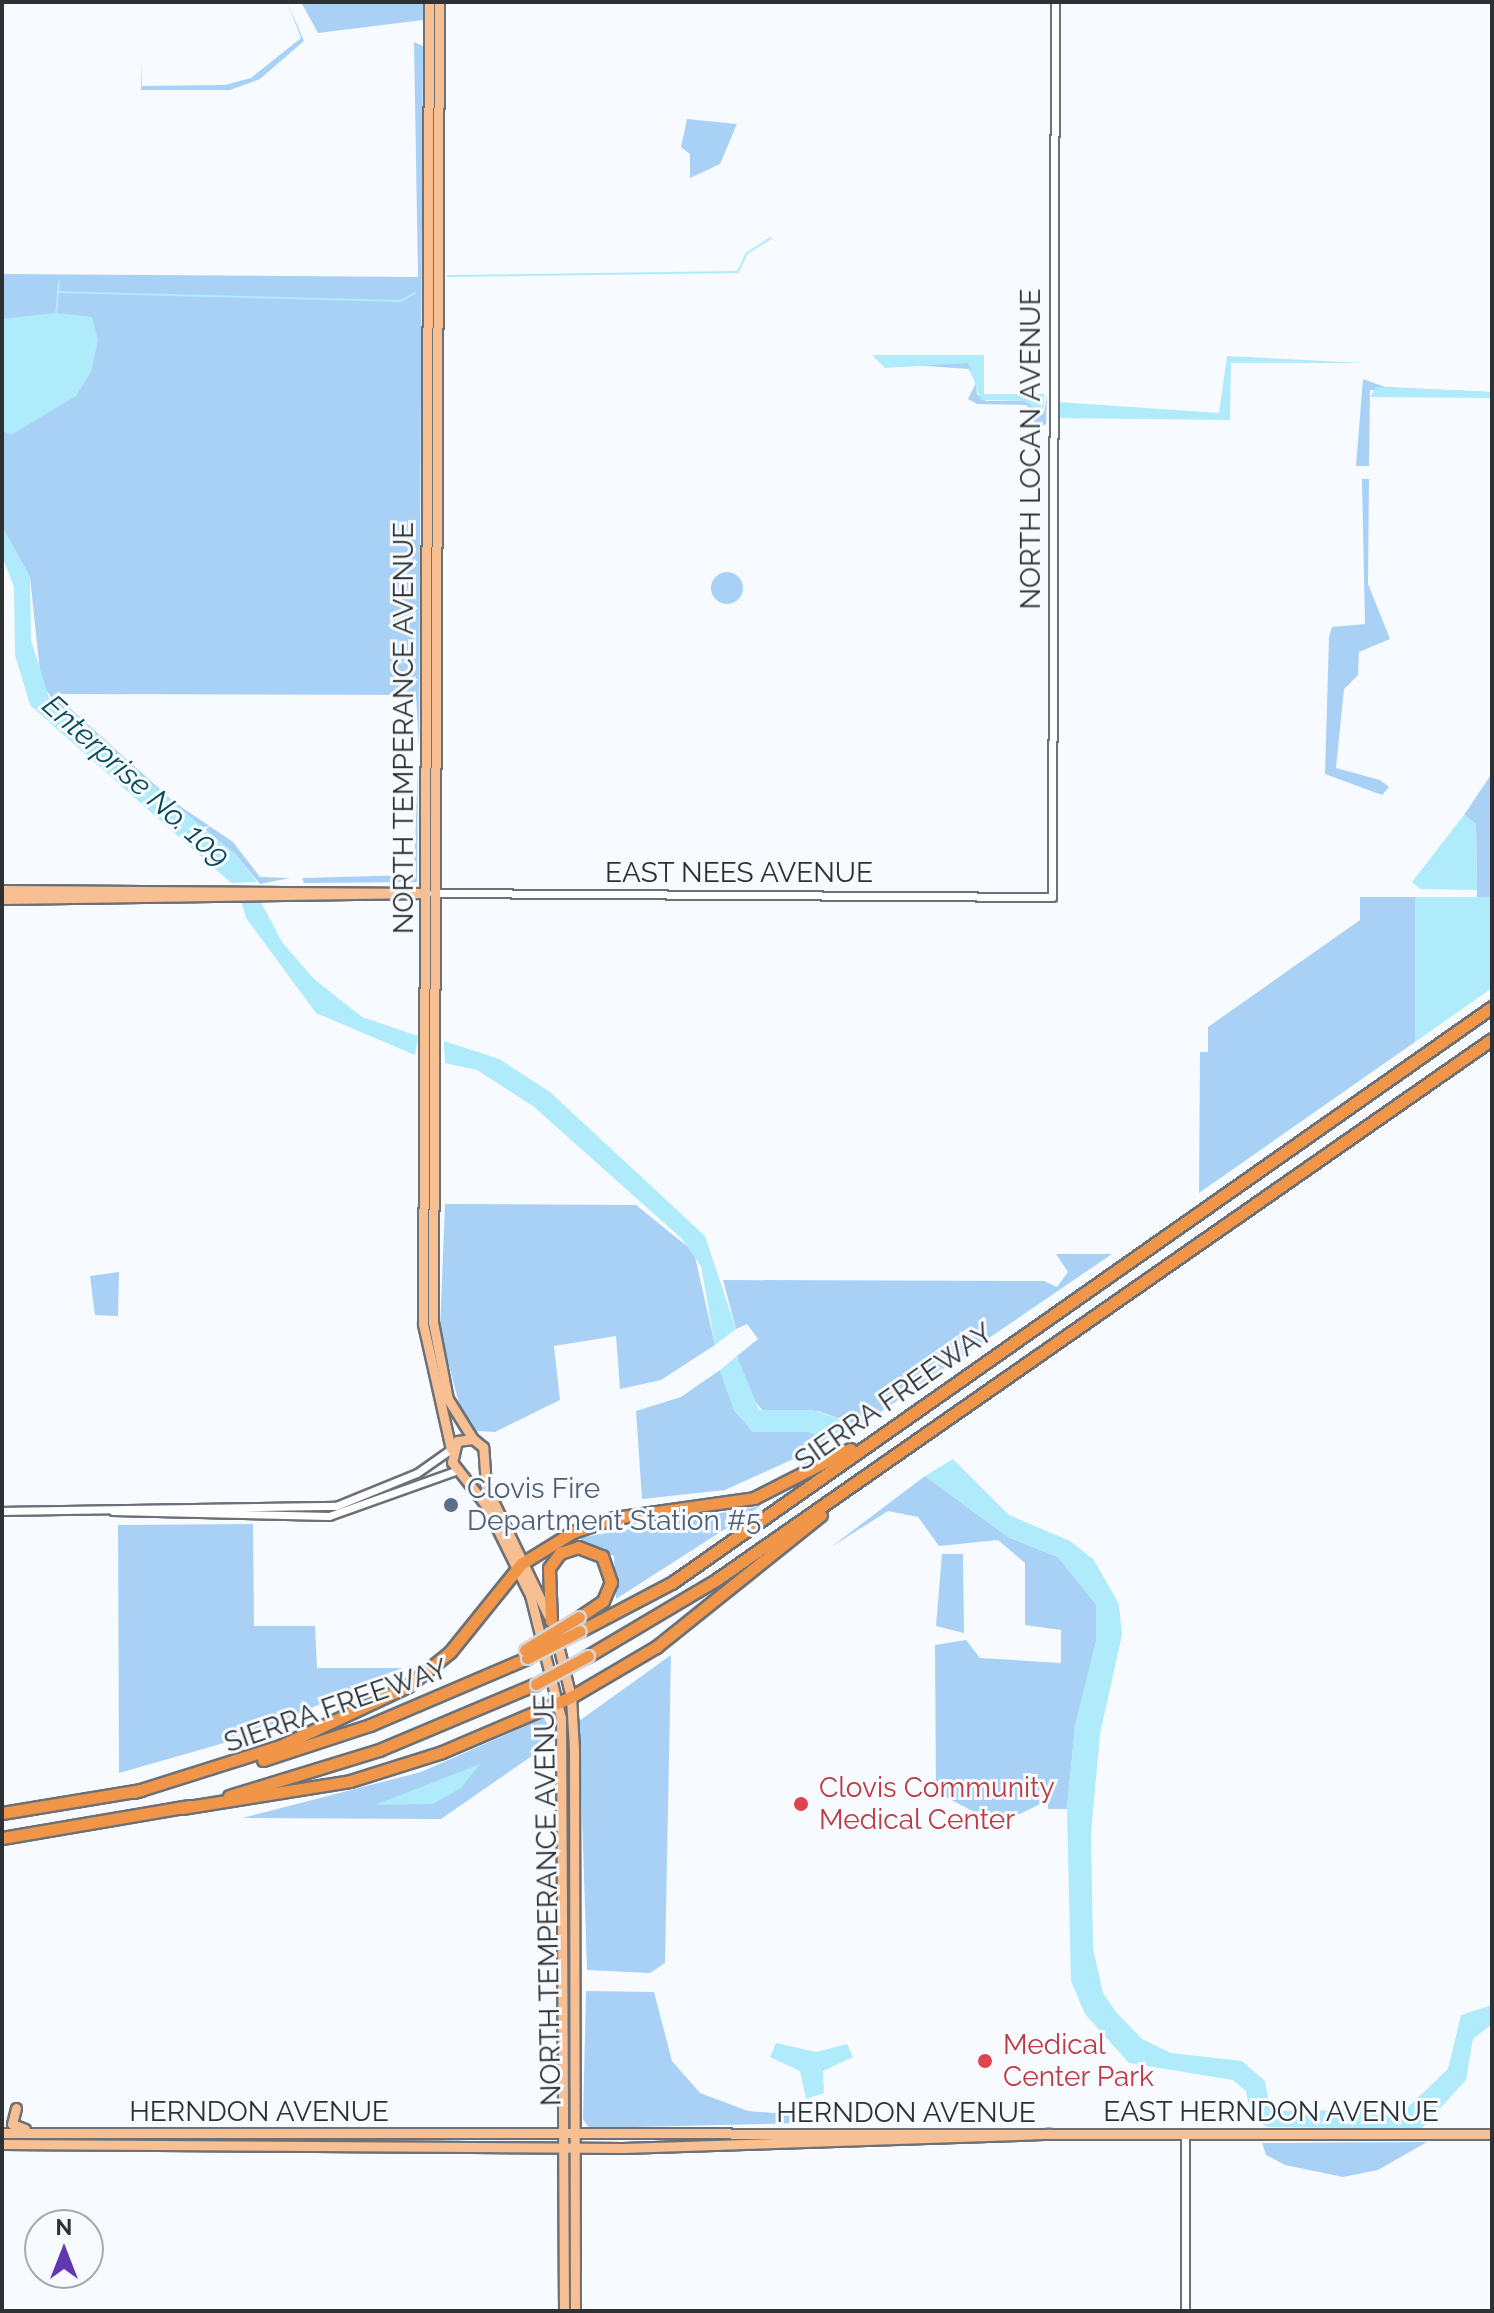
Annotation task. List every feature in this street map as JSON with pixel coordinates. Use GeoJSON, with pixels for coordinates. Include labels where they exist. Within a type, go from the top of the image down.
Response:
{"type":"FeatureCollection","features":[{"type":"Feature","properties":{"kind":"highway","name":"SIERRA FREEWAY"},"geometry":{"type":"LineString","coordinates":[[2,1813],[134,1792],[308,1747],[469,1685],[673,1582],[1492,1007]]}},
{"type":"Feature","properties":{"kind":"highway","name":"SIERRA FREEWAY"},"geometry":{"type":"LineString","coordinates":[[2,1838],[182,1808],[364,1755],[536,1684],[588,1656],[854,1485],[1492,1039]]}},
{"type":"Feature","properties":{"kind":"highway"},"geometry":{"type":"LineString","coordinates":[[134,1792],[253,1757],[408,1686],[450,1652],[522,1564],[614,1518],[754,1498],[886,1430]]}},
{"type":"Feature","properties":{"kind":"highway"},"geometry":{"type":"LineString","coordinates":[[182,1808],[350,1781],[559,1703],[656,1647],[854,1485]]}},
{"type":"Feature","properties":{"kind":"highway"},"geometry":{"type":"LineString","coordinates":[[526,1654],[603,1601],[611,1582],[602,1556],[578,1547],[560,1553],[549,1568],[551,1621]]}},
{"type":"Feature","properties":{"kind":"main road","name":"NORTH TEMPERANCE AVENUE"},"geometry":{"type":"LineString","coordinates":[[429,2],[434,1336],[448,1399],[484,1459],[486,1486],[551,1621],[571,1697],[572,2135],[567,2148],[564,2311]]}},
{"type":"Feature","properties":{"kind":"main road","name":"NORTH TEMPERANCE AVENUE"},"geometry":{"type":"LineString","coordinates":[[439,2],[423,1273],[425,1348],[458,1470],[522,1564],[559,1703],[561,2135],[567,2148],[575,2311]]}},
{"type":"Feature","properties":{"kind":"main road"},"geometry":{"type":"LineString","coordinates":[[428,27],[438,102]]}},
{"type":"Feature","properties":{"kind":"main road"},"geometry":{"type":"LineString","coordinates":[[2,898],[47,889]]}},
{"type":"Feature","properties":{"kind":"main road","name":"EAST NEES AVENUE"},"geometry":{"type":"LineString","coordinates":[[2,890],[430,893]]}},
{"type":"Feature","properties":{"kind":"main road","name":"EAST NEES AVENUE"},"geometry":{"type":"LineString","coordinates":[[2,898],[430,893]]}},
{"type":"Feature","properties":{"kind":"main road"},"geometry":{"type":"LineString","coordinates":[[423,1273],[434,1336]]}},
{"type":"Feature","properties":{"kind":"main road"},"geometry":{"type":"LineString","coordinates":[[451,1449],[473,1439]]}},
{"type":"Feature","properties":{"kind":"main road"},"geometry":{"type":"LineString","coordinates":[[458,1470],[484,1459]]}},
{"type":"Feature","properties":{"kind":"main road"},"geometry":{"type":"LineString","coordinates":[[16,2108],[14,2127],[47,2133]]}},
{"type":"Feature","properties":{"kind":"main road","name":"HERNDON AVENUE"},"geometry":{"type":"LineString","coordinates":[[2,2135],[47,2133],[567,2148],[1050,2134]]}},
{"type":"Feature","properties":{"kind":"main road","name":"HERNDON AVENUE"},"geometry":{"type":"LineString","coordinates":[[2,2144],[172,2146],[335,2135],[1050,2134]]}},
{"type":"Feature","properties":{"kind":"main road","name":"EAST HERNDON AVENUE"},"geometry":{"type":"LineString","coordinates":[[1050,2134],[1492,2134]]}},
{"type":"Feature","properties":{"kind":"street","name":"NORTH LOCAN AVENUE"},"geometry":{"type":"LineString","coordinates":[[1052,897],[1055,2]]}},
{"type":"Feature","properties":{"kind":"street","name":"EAST NEES AVENUE"},"geometry":{"type":"LineString","coordinates":[[430,893],[1052,897]]}},
{"type":"Feature","properties":{"kind":"street"},"geometry":{"type":"LineString","coordinates":[[2,1511],[336,1506],[414,1475],[451,1449]]}},
{"type":"Feature","properties":{"kind":"street"},"geometry":{"type":"LineString","coordinates":[[113,1511],[329,1516],[458,1470]]}},
{"type":"Feature","properties":{"kind":"street"},"geometry":{"type":"LineString","coordinates":[[1185,2134],[1185,2311]]}},
{"type":"Feature","properties":{"kind":"shaded area"},"geometry":{"type":"Polygon","coordinates":[[[287,2],[304,41],[260,79],[230,90],[141,90],[142,61],[142,86],[225,85],[251,78],[301,38],[287,2]]]}},
{"type":"Feature","properties":{"kind":"shaded area"},"geometry":{"type":"Polygon","coordinates":[[[301,2],[423,2],[423,20],[318,33],[301,2]]]}},
{"type":"Feature","properties":{"kind":"shaded area"},"geometry":{"type":"Polygon","coordinates":[[[414,42],[423,46],[419,746],[416,695],[54,694],[174,802],[233,842],[260,877],[290,878],[260,884],[235,854],[63,715],[41,682],[30,577],[2,527],[2,274],[418,277],[414,42]]]}},
{"type":"Feature","properties":{"kind":"shaded area"},"geometry":{"type":"Polygon","coordinates":[[[687,119],[737,124],[720,164],[690,178],[690,154],[681,147],[687,119]]]}},
{"type":"Feature","properties":{"kind":"shaded area"},"geometry":{"type":"Polygon","coordinates":[[[968,363],[975,371],[977,394],[986,401],[1024,401],[1044,414],[1047,394],[1046,424],[1036,429],[1027,405],[977,404],[968,399],[976,383],[969,369],[898,364],[968,363]]]}},
{"type":"Feature","properties":{"kind":"shaded area"},"geometry":{"type":"Polygon","coordinates":[[[1363,379],[1385,387],[1492,392],[1370,390],[1369,466],[1356,466],[1363,379]]]}},
{"type":"Feature","properties":{"kind":"shaded area"},"geometry":{"type":"Polygon","coordinates":[[[1362,479],[1369,479],[1368,584],[1390,639],[1359,652],[1358,675],[1344,689],[1336,768],[1380,780],[1389,787],[1382,795],[1325,774],[1329,637],[1332,627],[1365,624],[1362,479]]]}},
{"type":"Feature","properties":{"kind":"shaded area"},"geometry":{"type":"Polygon","coordinates":[[[727,572],[738,577],[743,588],[738,599],[727,604],[716,599],[711,588],[716,577],[727,572]]]}},
{"type":"Feature","properties":{"kind":"shaded area"},"geometry":{"type":"Polygon","coordinates":[[[418,764],[417,882],[304,883],[302,878],[414,875],[418,764]]]}},
{"type":"Feature","properties":{"kind":"shaded area"},"geometry":{"type":"Polygon","coordinates":[[[1492,773],[1492,897],[1477,897],[1476,824],[1464,815],[1492,773]]]}},
{"type":"Feature","properties":{"kind":"shaded area"},"geometry":{"type":"Polygon","coordinates":[[[1360,897],[1415,897],[1415,1042],[1199,1193],[1200,1052],[1208,1052],[1208,1027],[1360,920],[1360,897]]]}},
{"type":"Feature","properties":{"kind":"shaded area"},"geometry":{"type":"Polygon","coordinates":[[[445,1204],[636,1205],[694,1252],[715,1345],[661,1380],[620,1389],[616,1336],[554,1346],[560,1400],[495,1432],[476,1431],[462,1415],[440,1331],[445,1204]]]}},
{"type":"Feature","properties":{"kind":"shaded area"},"geometry":{"type":"Polygon","coordinates":[[[1056,1254],[1112,1254],[860,1426],[818,1411],[764,1412],[749,1395],[737,1356],[758,1339],[747,1324],[736,1329],[723,1280],[1044,1281],[1057,1287],[1068,1272],[1056,1254]]]}},
{"type":"Feature","properties":{"kind":"shaded area"},"geometry":{"type":"Polygon","coordinates":[[[119,1272],[118,1316],[95,1315],[90,1276],[119,1272]]]}},
{"type":"Feature","properties":{"kind":"shaded area"},"geometry":{"type":"Polygon","coordinates":[[[720,1370],[734,1410],[753,1432],[809,1432],[833,1441],[725,1490],[642,1499],[636,1411],[681,1397],[720,1370]]]}},
{"type":"Feature","properties":{"kind":"shaded area"},"geometry":{"type":"Polygon","coordinates":[[[925,1476],[1008,1537],[1058,1557],[1096,1604],[1096,1642],[1075,1727],[1067,1809],[1048,1809],[1048,1800],[1020,1814],[984,1817],[936,1792],[935,1645],[966,1640],[980,1658],[1061,1663],[1061,1630],[1025,1625],[1025,1563],[998,1540],[939,1546],[918,1517],[888,1511],[831,1547],[925,1476]]]}},
{"type":"Feature","properties":{"kind":"shaded area"},"geometry":{"type":"Polygon","coordinates":[[[761,1506],[616,1599],[614,1556],[578,1538],[761,1506]]]}},
{"type":"Feature","properties":{"kind":"shaded area"},"geometry":{"type":"Polygon","coordinates":[[[253,1524],[254,1626],[315,1626],[317,1668],[403,1668],[245,1737],[119,1773],[118,1525],[253,1524]]]}},
{"type":"Feature","properties":{"kind":"shaded area"},"geometry":{"type":"Polygon","coordinates":[[[942,1554],[963,1554],[964,1633],[936,1626],[942,1554]]]}},
{"type":"Feature","properties":{"kind":"shaded area"},"geometry":{"type":"Polygon","coordinates":[[[671,1655],[665,1963],[650,1973],[587,1970],[579,1721],[671,1655]]]}},
{"type":"Feature","properties":{"kind":"shaded area"},"geometry":{"type":"Polygon","coordinates":[[[544,1718],[555,1740],[441,1819],[242,1818],[421,1772],[544,1718]]]}},
{"type":"Feature","properties":{"kind":"shaded area"},"geometry":{"type":"Polygon","coordinates":[[[586,1991],[654,1992],[672,2061],[700,2093],[748,2111],[800,2115],[804,2123],[589,2128],[583,2119],[586,1991]]]}},
{"type":"Feature","properties":{"kind":"shaded area"},"geometry":{"type":"Polygon","coordinates":[[[1427,2142],[1378,2170],[1343,2177],[1285,2165],[1266,2155],[1262,2143],[1427,2142]]]}},
{"type":"Feature","properties":{"kind":"water"},"geometry":{"type":"Polygon","coordinates":[[[56,313],[92,317],[98,340],[91,372],[76,396],[11,435],[2,430],[2,319],[56,313]]]}},
{"type":"Feature","properties":{"kind":"water"},"geometry":{"type":"Polygon","coordinates":[[[872,355],[984,355],[984,394],[1044,394],[1044,414],[1024,401],[981,400],[968,363],[885,368],[872,355]]]}},
{"type":"Feature","properties":{"kind":"water"},"geometry":{"type":"Polygon","coordinates":[[[1227,356],[1365,363],[1231,363],[1230,420],[1058,418],[1058,402],[1219,413],[1227,356]]]}},
{"type":"Feature","properties":{"kind":"water"},"geometry":{"type":"Polygon","coordinates":[[[1376,387],[1492,392],[1492,398],[1370,397],[1376,387]]]}},
{"type":"Feature","properties":{"kind":"water","name":"Enterprise No. 109"},"geometry":{"type":"Polygon","coordinates":[[[2,527],[30,577],[31,640],[49,698],[235,854],[257,882],[231,883],[30,705],[15,655],[14,587],[2,556],[2,527]]]}},
{"type":"Feature","properties":{"kind":"water"},"geometry":{"type":"Polygon","coordinates":[[[1464,815],[1476,824],[1477,890],[1420,889],[1412,882],[1464,815]]]}},
{"type":"Feature","properties":{"kind":"water"},"geometry":{"type":"Polygon","coordinates":[[[1415,897],[1492,897],[1492,988],[1415,1042],[1415,897]]]}},
{"type":"Feature","properties":{"kind":"water"},"geometry":{"type":"Polygon","coordinates":[[[261,902],[282,942],[314,979],[362,1017],[418,1036],[415,1055],[316,1013],[246,918],[242,903],[261,902]]]}},
{"type":"Feature","properties":{"kind":"water"},"geometry":{"type":"Polygon","coordinates":[[[444,1041],[499,1059],[550,1092],[705,1236],[736,1329],[715,1345],[701,1266],[681,1238],[533,1106],[477,1070],[445,1063],[444,1041]]]}},
{"type":"Feature","properties":{"kind":"water"},"geometry":{"type":"Polygon","coordinates":[[[737,1356],[759,1410],[813,1410],[860,1426],[833,1441],[809,1432],[753,1432],[734,1410],[720,1370],[737,1356]]]}},
{"type":"Feature","properties":{"kind":"water"},"geometry":{"type":"Polygon","coordinates":[[[953,1459],[1009,1515],[1070,1541],[1094,1560],[1119,1604],[1122,1635],[1100,1734],[1091,1834],[1093,1948],[1103,1993],[1116,2012],[1142,2039],[1171,2053],[1242,2061],[1265,2081],[1269,2103],[1283,2111],[1406,2109],[1448,2069],[1461,2015],[1492,2005],[1492,2024],[1473,2039],[1466,2080],[1421,2129],[1267,2127],[1251,2116],[1246,2091],[1233,2080],[1129,2063],[1085,2014],[1071,1981],[1067,1809],[1075,1727],[1096,1642],[1096,1604],[1058,1557],[1008,1537],[925,1476],[953,1459]]]}},
{"type":"Feature","properties":{"kind":"water"},"geometry":{"type":"Polygon","coordinates":[[[480,1764],[461,1788],[433,1804],[375,1805],[480,1764]]]}},
{"type":"Feature","properties":{"kind":"water"},"geometry":{"type":"Polygon","coordinates":[[[776,2043],[816,2052],[847,2044],[853,2057],[823,2071],[824,2093],[806,2099],[800,2071],[770,2057],[776,2043]]]}},
{"type":"Feature","properties":{"kind":"waterway"},"geometry":{"type":"LineString","coordinates":[[448,276],[738,272],[747,253],[771,238]]}},
{"type":"Feature","properties":{"kind":"waterway"},"geometry":{"type":"LineString","coordinates":[[56,316],[59,281]]}},
{"type":"Feature","properties":{"kind":"waterway"},"geometry":{"type":"LineString","coordinates":[[57,292],[401,301],[415,293]]}},
{"type":"Feature","properties":{"kind":"place","name":"Clovis Fire Department Station #5"},"geometry":{"type":"Point","coordinates":[451,1505]}},
{"type":"Feature","properties":{"kind":"place","name":"Clovis Community Medical Center"},"geometry":{"type":"Point","coordinates":[801,1804]}},
{"type":"Feature","properties":{"kind":"place","name":"Medical Center Park"},"geometry":{"type":"Point","coordinates":[985,2061]}}]}
